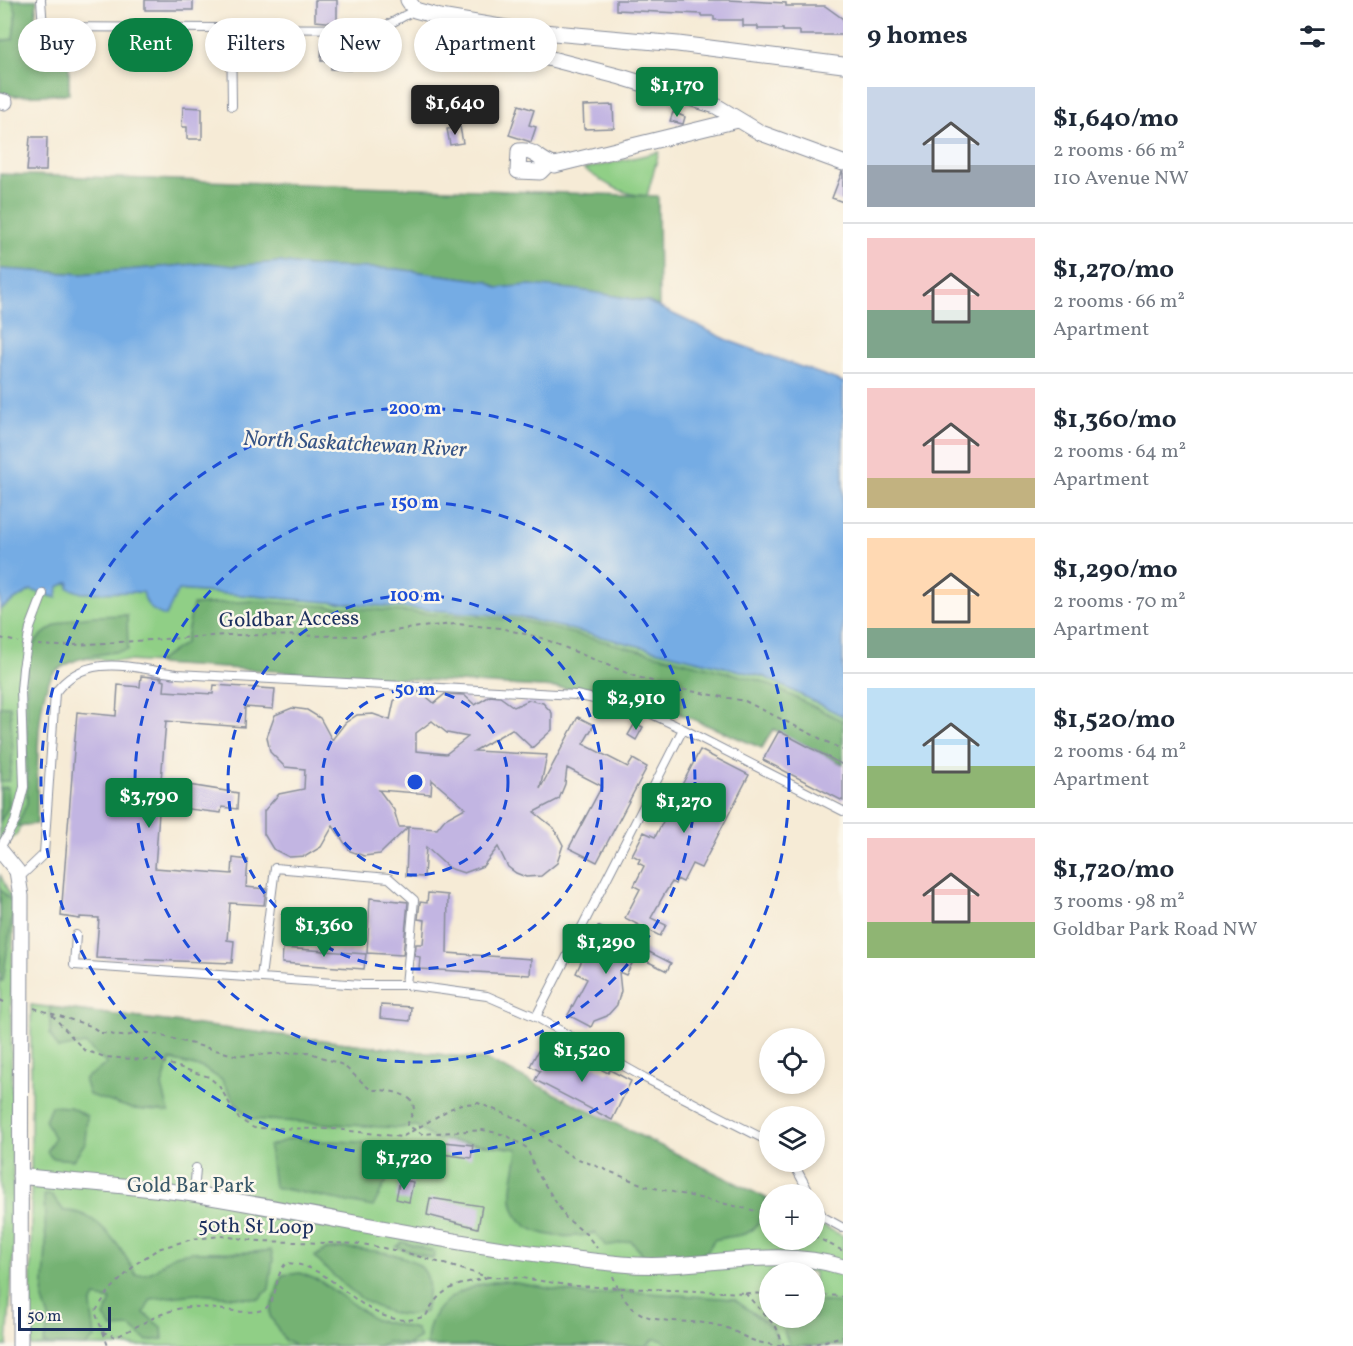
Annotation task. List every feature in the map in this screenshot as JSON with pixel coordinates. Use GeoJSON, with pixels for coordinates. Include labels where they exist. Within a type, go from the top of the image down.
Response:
{"type":"FeatureCollection","features":[{"type":"Feature","properties":{"kind":"street"},"geometry":{"type":"LineString","coordinates":[[411,5],[446,18]]}},
{"type":"Feature","properties":{"kind":"street"},"geometry":{"type":"LineString","coordinates":[[557,33],[678,44],[843,65]]}},
{"type":"Feature","properties":{"kind":"street"},"geometry":{"type":"LineString","coordinates":[[557,61],[716,106],[738,120],[796,148],[843,163]]}},
{"type":"Feature","properties":{"kind":"street"},"geometry":{"type":"LineString","coordinates":[[548,164],[555,165],[738,120]]}},
{"type":"Feature","properties":{"kind":"street"},"geometry":{"type":"LineString","coordinates":[[0,849],[17,871],[21,896],[20,1346]]}},
{"type":"Feature","properties":{"kind":"street"},"geometry":{"type":"LineString","coordinates":[[20,1176],[194,1195],[510,1249],[608,1263],[669,1265],[793,1257],[843,1266]]}},
{"type":"Feature","properties":{"kind":"lane"},"geometry":{"type":"LineString","coordinates":[[41,0],[43,27],[205,28]]}},
{"type":"Feature","properties":{"kind":"lane"},"geometry":{"type":"LineString","coordinates":[[306,28],[380,28],[411,5]]}},
{"type":"Feature","properties":{"kind":"lane"},"geometry":{"type":"LineString","coordinates":[[232,72],[232,106]]}},
{"type":"Feature","properties":{"kind":"lane"},"geometry":{"type":"LineString","coordinates":[[0,849],[15,822],[24,787],[21,690],[26,644],[43,594]]}},
{"type":"Feature","properties":{"kind":"lane"},"geometry":{"type":"LineString","coordinates":[[19,878],[44,854],[55,693],[65,679],[87,667],[111,666],[177,674],[576,695],[643,710],[843,810]]}},
{"type":"Feature","properties":{"kind":"lane"},"geometry":{"type":"LineString","coordinates":[[536,1017],[682,729]]}},
{"type":"Feature","properties":{"kind":"lane"},"geometry":{"type":"LineString","coordinates":[[261,977],[275,868],[389,878],[398,885],[414,900],[406,985]]}},
{"type":"Feature","properties":{"kind":"lane"},"geometry":{"type":"LineString","coordinates":[[76,935],[75,965],[362,985],[406,985],[487,996],[536,1017],[645,1078],[759,1136]]}},
{"type":"Feature","properties":{"kind":"lane"},"geometry":{"type":"LineString","coordinates":[[194,1195],[196,1168]]}},
{"type":"Feature","properties":{"kind":"lane"},"geometry":{"type":"LineString","coordinates":[[825,1218],[843,1228]]}},
{"type":"Feature","properties":{"kind":"path","name":"Goldbar Access"},"geometry":{"type":"LineString","coordinates":[[0,638],[26,644],[59,646],[226,635],[362,636],[456,624],[500,628],[542,638],[634,676],[671,687],[745,701],[843,750]]}},
{"type":"Feature","properties":{"kind":"path"},"geometry":{"type":"LineString","coordinates":[[0,999],[5,1002],[0,1004]]}},
{"type":"Feature","properties":{"kind":"path"},"geometry":{"type":"LineString","coordinates":[[31,1007],[91,1026],[101,1034],[114,1033],[123,1036],[138,1032],[151,1033],[238,1056],[308,1052],[343,1065],[371,1090],[385,1090],[408,1096],[413,1102],[414,1110],[407,1125],[422,1134],[483,1130],[506,1135],[527,1148],[536,1171],[566,1218],[586,1234],[608,1263],[620,1297],[628,1306],[648,1318],[726,1328],[752,1340],[794,1346]]}},
{"type":"Feature","properties":{"kind":"path"},"geometry":{"type":"LineString","coordinates":[[50,1013],[84,1050],[105,1057],[160,1061],[209,1077],[219,1086],[238,1119],[254,1128],[334,1129],[402,1137],[450,1108],[461,1104],[478,1103],[518,1119],[571,1156],[627,1179],[676,1194],[759,1212]]}},
{"type":"Feature","properties":{"kind":"path","name":"50th St Loop"},"geometry":{"type":"LineString","coordinates":[[488,1277],[449,1287],[433,1300],[426,1316],[413,1320],[385,1316],[359,1304],[328,1277],[302,1263],[286,1263],[278,1273],[274,1298],[265,1309],[253,1312],[188,1307],[154,1318],[116,1337],[104,1332],[95,1312],[109,1291],[137,1263],[158,1249],[192,1239],[222,1236],[259,1241],[362,1244],[404,1252],[488,1277],[522,1278],[574,1286],[759,1294]]}},
{"type":"Feature","properties":{"kind":"path"},"geometry":{"type":"LineString","coordinates":[[825,1242],[843,1251]]}},
{"type":"Feature","properties":{"kind":"path"},"geometry":{"type":"LineString","coordinates":[[746,1293],[776,1327],[784,1346]]}},
{"type":"Feature","properties":{"kind":"path"},"geometry":{"type":"LineString","coordinates":[[825,1295],[843,1296]]}},
{"type":"Feature","properties":{"kind":"path"},"geometry":{"type":"LineString","coordinates":[[104,1332],[108,1346]]}},
{"type":"Feature","properties":{"kind":"path"},"geometry":{"type":"LineString","coordinates":[[807,1346],[843,1336]]}},
{"type":"Feature","properties":{"kind":"green space"},"geometry":{"type":"Polygon","coordinates":[[[0,0],[12,0],[16,11],[13,39],[0,41],[0,0]]]}},
{"type":"Feature","properties":{"kind":"green space"},"geometry":{"type":"Polygon","coordinates":[[[12,0],[37,0],[35,18],[18,18],[18,72],[69,72],[69,94],[14,96],[0,93],[0,41],[13,39],[16,11],[12,0]]]}},
{"type":"Feature","properties":{"kind":"green space"},"geometry":{"type":"Polygon","coordinates":[[[659,152],[647,196],[621,191],[584,169],[659,152]]]}},
{"type":"Feature","properties":{"kind":"green space"},"geometry":{"type":"Polygon","coordinates":[[[0,174],[658,196],[659,307],[649,302],[611,295],[536,287],[497,288],[487,281],[397,269],[309,266],[279,262],[234,267],[208,263],[82,274],[0,269],[0,174]]]}},
{"type":"Feature","properties":{"kind":"green space"},"geometry":{"type":"Polygon","coordinates":[[[69,581],[105,592],[143,592],[166,616],[177,590],[520,617],[765,677],[843,716],[843,764],[773,729],[762,748],[661,706],[574,689],[80,658],[55,671],[32,697],[33,804],[16,835],[0,849],[0,609],[31,590],[56,598],[58,587],[69,581]]]}},
{"type":"Feature","properties":{"kind":"green space"},"geometry":{"type":"Polygon","coordinates":[[[254,601],[519,620],[762,681],[843,721],[843,764],[773,729],[762,748],[661,706],[574,689],[157,664],[185,643],[193,605],[254,601]]]}},
{"type":"Feature","properties":{"kind":"green space"},"geometry":{"type":"Polygon","coordinates":[[[127,615],[128,650],[74,661],[57,670],[49,680],[40,718],[38,742],[37,824],[17,826],[27,803],[27,653],[37,640],[58,624],[83,617],[127,615]]]}},
{"type":"Feature","properties":{"kind":"green space"},"geometry":{"type":"Polygon","coordinates":[[[0,706],[10,706],[13,753],[9,781],[0,781],[0,706]]]}},
{"type":"Feature","properties":{"kind":"green space"},"geometry":{"type":"Polygon","coordinates":[[[8,787],[9,806],[0,822],[0,788],[8,787]]]}},
{"type":"Feature","properties":{"kind":"green space"},"geometry":{"type":"Polygon","coordinates":[[[0,874],[14,904],[11,1013],[14,1245],[7,1346],[0,1346],[0,874]]]}},
{"type":"Feature","properties":{"kind":"green space"},"geometry":{"type":"Polygon","coordinates":[[[0,889],[14,904],[3,981],[0,980],[0,889]]]}},
{"type":"Feature","properties":{"kind":"green space","name":"Gold Bar Park"},"geometry":{"type":"Polygon","coordinates":[[[31,1005],[487,1060],[759,1195],[759,1250],[825,1250],[825,1227],[843,1236],[843,1346],[31,1346],[31,1005]]]}},
{"type":"Feature","properties":{"kind":"green space"},"geometry":{"type":"Polygon","coordinates":[[[50,1007],[487,1060],[759,1195],[759,1220],[751,1231],[714,1240],[707,1252],[686,1257],[646,1258],[631,1241],[606,1246],[595,1233],[570,1236],[544,1234],[523,1223],[516,1213],[512,1200],[518,1149],[434,1139],[416,1126],[399,1128],[250,1119],[236,1103],[222,1080],[203,1068],[170,1060],[162,1086],[169,1112],[133,1109],[89,1095],[84,1079],[107,1064],[85,1044],[58,1049],[50,1033],[50,1007]]]}},
{"type":"Feature","properties":{"kind":"green space"},"geometry":{"type":"Polygon","coordinates":[[[51,1106],[70,1107],[87,1116],[85,1143],[73,1160],[52,1158],[47,1152],[54,1138],[45,1120],[51,1106]]]}},
{"type":"Feature","properties":{"kind":"green space"},"geometry":{"type":"Polygon","coordinates":[[[295,1137],[370,1144],[394,1156],[388,1178],[373,1207],[274,1187],[269,1146],[295,1137]]]}},
{"type":"Feature","properties":{"kind":"green space"},"geometry":{"type":"Polygon","coordinates":[[[44,1195],[52,1195],[64,1211],[76,1212],[98,1224],[124,1253],[136,1275],[155,1270],[176,1255],[271,1250],[273,1259],[269,1289],[259,1299],[197,1294],[151,1299],[144,1313],[162,1328],[163,1339],[147,1341],[130,1327],[112,1328],[104,1317],[111,1300],[95,1297],[91,1305],[95,1338],[85,1346],[43,1344],[50,1321],[43,1300],[46,1247],[44,1195]]]}},
{"type":"Feature","properties":{"kind":"green space"},"geometry":{"type":"Polygon","coordinates":[[[403,1242],[435,1252],[433,1259],[396,1247],[403,1242]]]}},
{"type":"Feature","properties":{"kind":"green space"},"geometry":{"type":"Polygon","coordinates":[[[343,1248],[389,1254],[412,1261],[420,1267],[426,1274],[428,1283],[425,1312],[409,1315],[394,1314],[379,1308],[350,1290],[314,1257],[325,1250],[343,1248]]]}},
{"type":"Feature","properties":{"kind":"green space"},"geometry":{"type":"Polygon","coordinates":[[[300,1273],[320,1281],[375,1320],[416,1329],[420,1338],[408,1345],[387,1342],[379,1346],[297,1346],[285,1341],[270,1316],[270,1311],[282,1275],[300,1273]]]}},
{"type":"Feature","properties":{"kind":"green space"},"geometry":{"type":"Polygon","coordinates":[[[504,1281],[593,1296],[620,1291],[734,1299],[759,1318],[759,1328],[773,1328],[780,1346],[669,1346],[662,1340],[654,1339],[646,1346],[427,1346],[428,1330],[441,1306],[463,1291],[504,1281]]]}},
{"type":"Feature","properties":{"kind":"green space"},"geometry":{"type":"Polygon","coordinates":[[[825,1302],[843,1303],[843,1346],[790,1346],[783,1328],[825,1328],[825,1302]]]}},
{"type":"Feature","properties":{"kind":"water","name":"North Saskatchewan River"},"geometry":{"type":"Polygon","coordinates":[[[279,262],[308,266],[397,269],[487,281],[497,288],[530,285],[580,290],[648,302],[732,342],[843,382],[843,716],[765,677],[520,617],[178,590],[166,616],[150,608],[143,592],[82,593],[68,588],[69,582],[58,587],[57,598],[31,590],[0,609],[0,269],[81,274],[208,263],[234,266],[279,262]]]}},
{"type":"Feature","properties":{"kind":"building"},"geometry":{"type":"Polygon","coordinates":[[[145,0],[193,0],[193,10],[145,10],[145,0]]]}},
{"type":"Feature","properties":{"kind":"building"},"geometry":{"type":"Polygon","coordinates":[[[315,0],[337,0],[337,18],[318,18],[318,21],[315,21],[315,0]]]}},
{"type":"Feature","properties":{"kind":"building"},"geometry":{"type":"Polygon","coordinates":[[[616,0],[728,0],[786,3],[786,6],[825,6],[843,19],[843,35],[800,35],[800,31],[758,29],[758,26],[743,26],[743,20],[714,20],[714,16],[701,16],[701,14],[616,10],[616,0]]]}},
{"type":"Feature","properties":{"kind":"building"},"geometry":{"type":"Polygon","coordinates":[[[519,105],[534,110],[529,125],[536,127],[531,142],[509,135],[519,105]]]}},
{"type":"Feature","properties":{"kind":"building"},"geometry":{"type":"Polygon","coordinates":[[[613,105],[614,128],[584,129],[583,106],[613,105]]]}},
{"type":"Feature","properties":{"kind":"building"},"geometry":{"type":"Polygon","coordinates":[[[183,107],[202,108],[202,139],[187,139],[187,127],[182,127],[183,107]]]}},
{"type":"Feature","properties":{"kind":"building"},"geometry":{"type":"Polygon","coordinates":[[[673,112],[685,117],[683,124],[670,121],[673,112]]]}},
{"type":"Feature","properties":{"kind":"building"},"geometry":{"type":"Polygon","coordinates":[[[460,127],[463,143],[450,145],[447,129],[460,127]]]}},
{"type":"Feature","properties":{"kind":"building"},"geometry":{"type":"Polygon","coordinates":[[[30,137],[47,137],[46,171],[27,171],[30,137]]]}},
{"type":"Feature","properties":{"kind":"building"},"geometry":{"type":"Polygon","coordinates":[[[843,173],[843,202],[832,198],[843,173]]]}},
{"type":"Feature","properties":{"kind":"building"},"geometry":{"type":"Polygon","coordinates":[[[141,676],[162,678],[161,680],[165,681],[164,691],[213,694],[214,685],[275,689],[273,709],[245,707],[244,727],[166,721],[161,780],[183,781],[183,784],[238,793],[237,809],[222,807],[221,813],[181,808],[181,813],[159,812],[155,868],[232,874],[233,858],[248,860],[246,887],[266,889],[264,905],[230,903],[227,940],[234,941],[232,963],[96,958],[99,918],[80,917],[80,919],[61,916],[77,712],[116,716],[118,685],[140,687],[141,676]]]}},
{"type":"Feature","properties":{"kind":"building"},"geometry":{"type":"Polygon","coordinates":[[[404,692],[422,693],[434,703],[445,694],[464,695],[475,705],[490,696],[500,697],[514,707],[529,700],[543,703],[552,713],[552,730],[532,748],[512,729],[474,751],[547,755],[540,789],[578,717],[594,725],[583,744],[628,767],[633,759],[647,767],[597,862],[569,848],[602,786],[567,768],[565,784],[559,799],[534,812],[554,828],[563,845],[557,863],[541,876],[526,877],[516,873],[508,867],[498,847],[483,866],[464,873],[449,868],[426,847],[424,877],[406,876],[408,827],[380,854],[364,856],[350,851],[333,826],[321,847],[306,856],[289,857],[273,849],[264,834],[264,811],[279,794],[304,789],[305,769],[285,767],[270,752],[267,737],[275,715],[292,708],[307,710],[320,718],[332,740],[345,723],[357,715],[373,714],[390,720],[394,701],[404,692]],[[432,721],[416,733],[416,751],[446,754],[468,737],[447,733],[432,721]],[[432,780],[431,794],[379,790],[394,810],[399,827],[437,829],[445,819],[465,808],[432,780]]]}},
{"type":"Feature","properties":{"kind":"building"},"geometry":{"type":"Polygon","coordinates":[[[635,723],[643,727],[636,740],[628,735],[635,723]]]}},
{"type":"Feature","properties":{"kind":"building"},"geometry":{"type":"Polygon","coordinates":[[[779,731],[843,765],[843,801],[763,760],[779,731]]]}},
{"type":"Feature","properties":{"kind":"building"},"geometry":{"type":"Polygon","coordinates":[[[700,750],[749,775],[701,868],[692,864],[683,882],[677,879],[675,884],[672,882],[651,918],[666,925],[660,936],[625,918],[640,889],[634,886],[644,866],[638,863],[640,859],[632,855],[644,832],[655,837],[700,750]]]}},
{"type":"Feature","properties":{"kind":"building"},"geometry":{"type":"Polygon","coordinates":[[[428,893],[448,895],[447,953],[531,959],[530,975],[419,969],[420,957],[415,956],[416,944],[423,944],[425,920],[418,919],[420,902],[427,903],[428,893]]]}},
{"type":"Feature","properties":{"kind":"building"},"geometry":{"type":"Polygon","coordinates":[[[370,898],[408,902],[403,955],[367,953],[370,898]]]}},
{"type":"Feature","properties":{"kind":"building"},"geometry":{"type":"Polygon","coordinates":[[[598,926],[671,963],[667,971],[636,956],[626,975],[619,972],[621,991],[617,1005],[607,1016],[594,1021],[591,1027],[568,1015],[587,979],[576,973],[598,926]]]}},
{"type":"Feature","properties":{"kind":"building"},"geometry":{"type":"Polygon","coordinates":[[[283,948],[366,954],[364,969],[282,963],[283,948]]]}},
{"type":"Feature","properties":{"kind":"building"},"geometry":{"type":"Polygon","coordinates":[[[381,1005],[411,1007],[410,1021],[380,1018],[381,1005]]]}},
{"type":"Feature","properties":{"kind":"building"},"geometry":{"type":"Polygon","coordinates":[[[557,1050],[592,1069],[593,1065],[608,1073],[610,1070],[631,1081],[612,1120],[535,1080],[540,1071],[530,1066],[538,1051],[553,1059],[557,1050]]]}},
{"type":"Feature","properties":{"kind":"building"},"geometry":{"type":"Polygon","coordinates":[[[444,1142],[473,1145],[471,1158],[442,1154],[444,1142]]]}},
{"type":"Feature","properties":{"kind":"building"},"geometry":{"type":"Polygon","coordinates":[[[400,1179],[413,1182],[409,1202],[396,1199],[400,1179]]]}},
{"type":"Feature","properties":{"kind":"building"},"geometry":{"type":"Polygon","coordinates":[[[430,1198],[482,1206],[478,1228],[427,1215],[430,1198]]]}}]}
